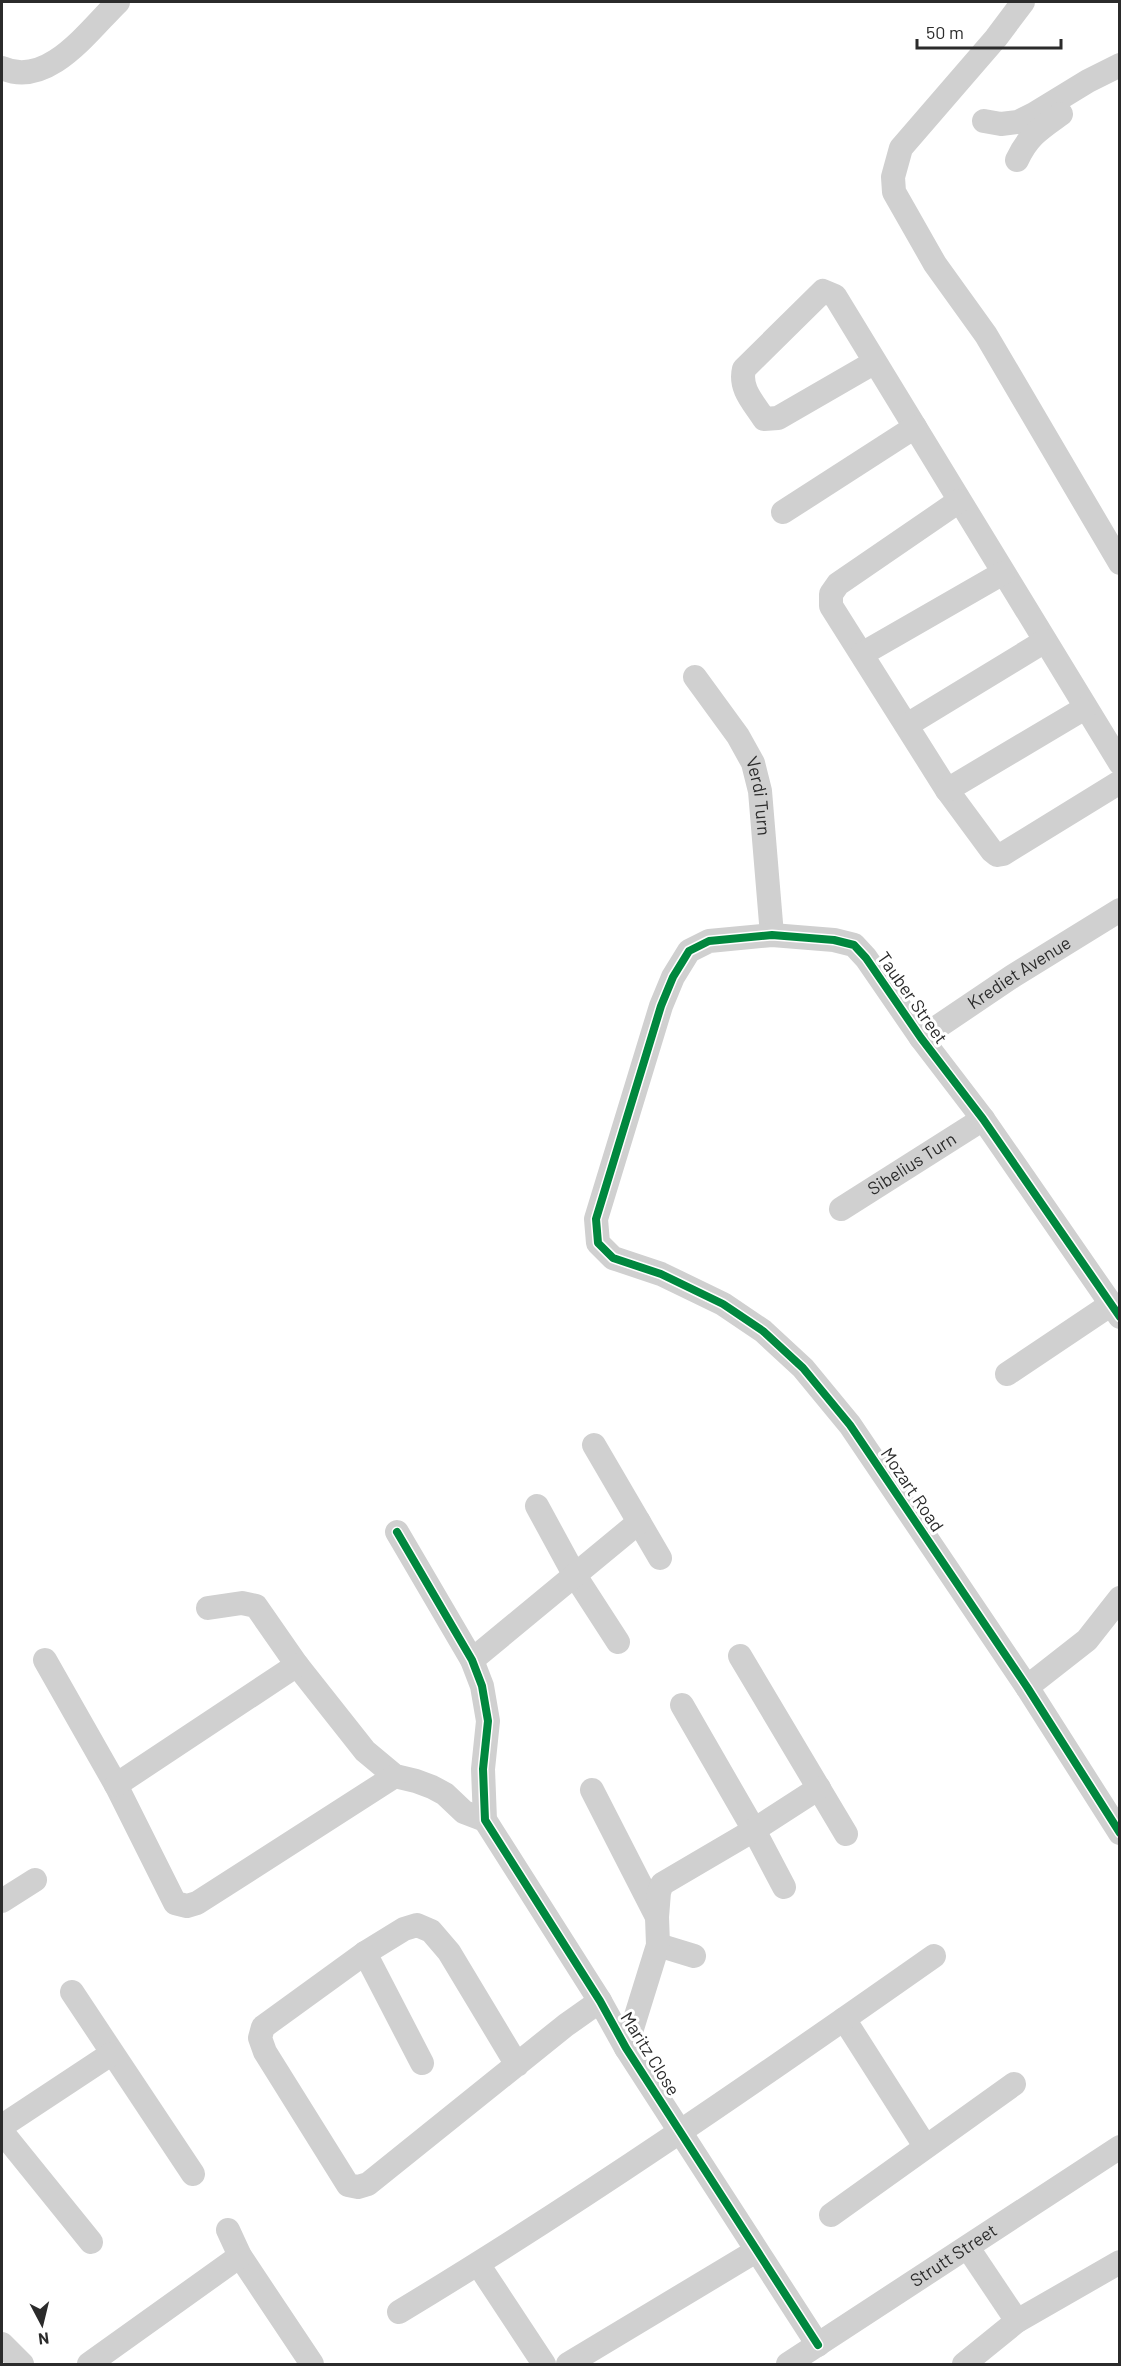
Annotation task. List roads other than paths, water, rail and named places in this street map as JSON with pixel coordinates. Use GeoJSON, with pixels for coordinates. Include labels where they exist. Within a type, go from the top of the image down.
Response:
{"type":"FeatureCollection","features":[{"type":"Feature","properties":{"kind":"street"},"geometry":{"type":"LineString","coordinates":[[2,68],[25,72],[40,69],[57,61],[118,2]]}},
{"type":"Feature","properties":{"kind":"street"},"geometry":{"type":"LineString","coordinates":[[1023,2],[996,38],[901,148],[893,177],[894,192],[935,264],[986,335],[1119,563]]}},
{"type":"Feature","properties":{"kind":"street"},"geometry":{"type":"LineString","coordinates":[[984,121],[1002,124],[1017,122],[1119,65]]}},
{"type":"Feature","properties":{"kind":"street"},"geometry":{"type":"LineString","coordinates":[[1017,160],[1024,143],[1031,135],[1064,111],[1119,79]]}},
{"type":"Feature","properties":{"kind":"street"},"geometry":{"type":"LineString","coordinates":[[875,362],[778,418],[770,420],[764,419],[743,388],[744,369],[823,291],[835,296],[1119,763]]}},
{"type":"Feature","properties":{"kind":"street"},"geometry":{"type":"LineString","coordinates":[[783,512],[915,427]]}},
{"type":"Feature","properties":{"kind":"street"},"geometry":{"type":"LineString","coordinates":[[959,501],[838,584],[831,594],[831,606],[947,790],[992,851],[998,855],[1004,854],[1119,782]]}},
{"type":"Feature","properties":{"kind":"street"},"geometry":{"type":"LineString","coordinates":[[862,654],[1003,573]]}},
{"type":"Feature","properties":{"kind":"street"},"geometry":{"type":"LineString","coordinates":[[907,725],[1045,641]]}},
{"type":"Feature","properties":{"kind":"street","name":"Verdi Turn"},"geometry":{"type":"LineString","coordinates":[[695,677],[738,736],[753,763],[760,791],[772,935]]}},
{"type":"Feature","properties":{"kind":"street"},"geometry":{"type":"LineString","coordinates":[[947,790],[1085,708]]}},
{"type":"Feature","properties":{"kind":"street","name":"Krediet Avenue"},"geometry":{"type":"LineString","coordinates":[[921,1038],[1013,976],[1119,910]]}},
{"type":"Feature","properties":{"kind":"street","name":"Tauber Street"},"geometry":{"type":"LineString","coordinates":[[602,1248],[598,1243],[596,1219],[651,1040],[673,977],[689,951],[709,941],[772,935],[834,940],[854,945],[983,1119],[1115,1311]]}},
{"type":"Feature","properties":{"kind":"street","name":"Sibelius Turn"},"geometry":{"type":"LineString","coordinates":[[841,1209],[983,1119]]}},
{"type":"Feature","properties":{"kind":"street","name":"Mozart Road"},"geometry":{"type":"LineString","coordinates":[[602,1248],[613,1258],[661,1274],[723,1304],[763,1331],[803,1368],[850,1425],[1027,1687],[1119,1833]]}},
{"type":"Feature","properties":{"kind":"street"},"geometry":{"type":"LineString","coordinates":[[1007,1374],[1115,1311]]}},
{"type":"Feature","properties":{"kind":"street"},"geometry":{"type":"LineString","coordinates":[[594,1445],[660,1558]]}},
{"type":"Feature","properties":{"kind":"street"},"geometry":{"type":"LineString","coordinates":[[537,1506],[574,1574],[618,1642]]}},
{"type":"Feature","properties":{"kind":"street"},"geometry":{"type":"LineString","coordinates":[[472,1660],[639,1522]]}},
{"type":"Feature","properties":{"kind":"street"},"geometry":{"type":"LineString","coordinates":[[208,1608],[242,1603],[256,1606],[297,1665],[364,1751],[395,1776],[416,1780],[432,1787],[444,1794],[464,1812],[485,1820],[483,1769],[488,1721],[482,1686],[472,1660],[397,1532]]}},
{"type":"Feature","properties":{"kind":"street"},"geometry":{"type":"LineString","coordinates":[[1027,1687],[1087,1640],[1119,1598]]}},
{"type":"Feature","properties":{"kind":"street"},"geometry":{"type":"LineString","coordinates":[[740,1656],[846,1834]]}},
{"type":"Feature","properties":{"kind":"street"},"geometry":{"type":"LineString","coordinates":[[45,1660],[116,1785],[175,1903],[187,1906],[197,1903],[395,1776]]}},
{"type":"Feature","properties":{"kind":"street"},"geometry":{"type":"LineString","coordinates":[[116,1785],[297,1665]]}},
{"type":"Feature","properties":{"kind":"street"},"geometry":{"type":"LineString","coordinates":[[682,1705],[784,1887]]}},
{"type":"Feature","properties":{"kind":"street"},"geometry":{"type":"LineString","coordinates":[[626,2048],[658,1946],[658,1892],[662,1884],[754,1830],[819,1788]]}},
{"type":"Feature","properties":{"kind":"street"},"geometry":{"type":"LineString","coordinates":[[592,1790],[657,1917]]}},
{"type":"Feature","properties":{"kind":"street","name":"Maritz Close"},"geometry":{"type":"LineString","coordinates":[[485,1820],[600,2001],[626,2048],[818,2345]]}},
{"type":"Feature","properties":{"kind":"street"},"geometry":{"type":"LineString","coordinates":[[2,1901],[35,1880]]}},
{"type":"Feature","properties":{"kind":"street"},"geometry":{"type":"LineString","coordinates":[[518,2065],[449,1952],[431,1931],[417,1925],[404,1929],[365,1953],[263,2027],[260,2038],[265,2052],[348,2185],[358,2187],[368,2184],[518,2065],[566,2025],[600,2001]]}},
{"type":"Feature","properties":{"kind":"street"},"geometry":{"type":"LineString","coordinates":[[658,1946],[694,1956]]}},
{"type":"Feature","properties":{"kind":"street"},"geometry":{"type":"LineString","coordinates":[[365,1953],[422,2063]]}},
{"type":"Feature","properties":{"kind":"street"},"geometry":{"type":"LineString","coordinates":[[399,2312],[478,2264],[682,2132],[934,1956]]}},
{"type":"Feature","properties":{"kind":"street"},"geometry":{"type":"LineString","coordinates":[[72,1992],[111,2054],[194,2174]]}},
{"type":"Feature","properties":{"kind":"street"},"geometry":{"type":"LineString","coordinates":[[844,2019],[925,2146]]}},
{"type":"Feature","properties":{"kind":"street"},"geometry":{"type":"LineString","coordinates":[[2,2126],[111,2054]]}},
{"type":"Feature","properties":{"kind":"street"},"geometry":{"type":"LineString","coordinates":[[831,2215],[1014,2084]]}},
{"type":"Feature","properties":{"kind":"street"},"geometry":{"type":"LineString","coordinates":[[2,2132],[91,2242]]}},
{"type":"Feature","properties":{"kind":"street","name":"Strutt Street"},"geometry":{"type":"LineString","coordinates":[[788,2364],[1119,2147]]}},
{"type":"Feature","properties":{"kind":"street"},"geometry":{"type":"LineString","coordinates":[[228,2230],[240,2256],[312,2364]]}},
{"type":"Feature","properties":{"kind":"street"},"geometry":{"type":"LineString","coordinates":[[968,2248],[1017,2321]]}},
{"type":"Feature","properties":{"kind":"street"},"geometry":{"type":"LineString","coordinates":[[568,2364],[756,2251]]}},
{"type":"Feature","properties":{"kind":"street"},"geometry":{"type":"LineString","coordinates":[[89,2364],[240,2256]]}},
{"type":"Feature","properties":{"kind":"street"},"geometry":{"type":"LineString","coordinates":[[964,2364],[1017,2321],[1119,2262]]}},
{"type":"Feature","properties":{"kind":"street"},"geometry":{"type":"LineString","coordinates":[[478,2264],[544,2364]]}},
{"type":"Feature","properties":{"kind":"street"},"geometry":{"type":"LineString","coordinates":[[2,2344],[22,2364]]}}]}
